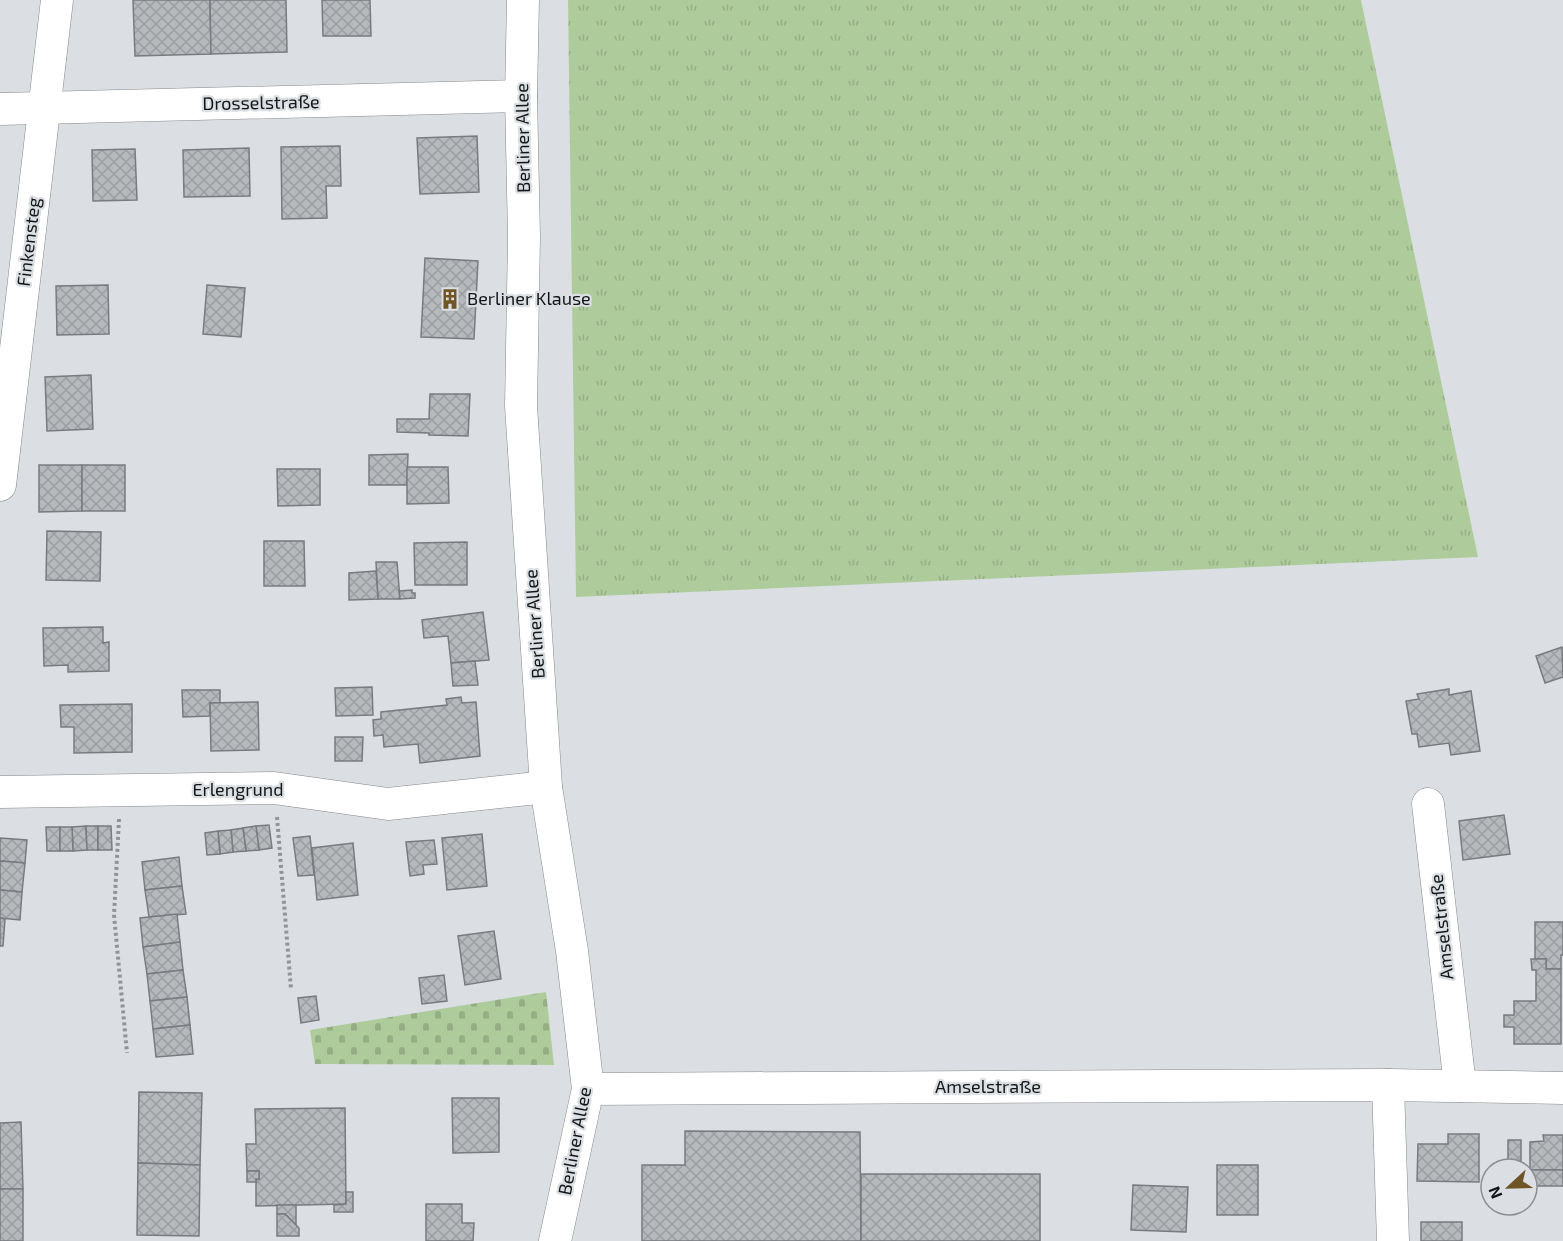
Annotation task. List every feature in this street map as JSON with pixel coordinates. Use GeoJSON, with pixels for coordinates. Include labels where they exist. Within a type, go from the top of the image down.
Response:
{"type":"FeatureCollection","features":[{"type":"Feature","properties":{"kind":"street","name":"Finkensteg"},"geometry":{"type":"LineString","coordinates":[[0,485],[57,0]]}},
{"type":"Feature","properties":{"kind":"street","name":"Berliner Allee"},"geometry":{"type":"LineString","coordinates":[[523,0],[521,96],[524,237],[521,406],[546,787],[572,951],[588,1089],[555,1241]]}},
{"type":"Feature","properties":{"kind":"street","name":"Drosselstraße"},"geometry":{"type":"LineString","coordinates":[[0,109],[521,96]]}},
{"type":"Feature","properties":{"kind":"street","name":"Erlengrund"},"geometry":{"type":"LineString","coordinates":[[0,792],[274,788],[388,804],[546,787]]}},
{"type":"Feature","properties":{"kind":"street","name":"Amselstraße"},"geometry":{"type":"LineString","coordinates":[[1428,804],[1460,1086]]}},
{"type":"Feature","properties":{"kind":"street","name":"Amselstraße"},"geometry":{"type":"LineString","coordinates":[[588,1089],[1388,1085],[1563,1088]]}},
{"type":"Feature","properties":{"kind":"street"},"geometry":{"type":"LineString","coordinates":[[1388,1085],[1393,1241]]}},
{"type":"Feature","properties":{"kind":"path"},"geometry":{"type":"LineString","coordinates":[[274,788],[291,989]]}},
{"type":"Feature","properties":{"kind":"path"},"geometry":{"type":"LineString","coordinates":[[120,791],[114,915],[127,1053]]}},
{"type":"Feature","properties":{"kind":"green space"},"geometry":{"type":"Polygon","coordinates":[[[568,0],[1361,0],[1478,557],[576,597],[568,0]]]}},
{"type":"Feature","properties":{"kind":"green space"},"geometry":{"type":"Polygon","coordinates":[[[546,992],[554,1065],[315,1064],[310,1030],[546,992]]]}},
{"type":"Feature","properties":{"kind":"building"},"geometry":{"type":"Polygon","coordinates":[[[133,0],[210,0],[211,54],[135,56],[133,0]]]}},
{"type":"Feature","properties":{"kind":"building"},"geometry":{"type":"Polygon","coordinates":[[[210,0],[286,0],[287,52],[211,54],[210,0]]]}},
{"type":"Feature","properties":{"kind":"building"},"geometry":{"type":"Polygon","coordinates":[[[322,0],[370,0],[371,36],[323,36],[322,0]]]}},
{"type":"Feature","properties":{"kind":"building"},"geometry":{"type":"Polygon","coordinates":[[[477,136],[479,192],[420,194],[417,138],[477,136]]]}},
{"type":"Feature","properties":{"kind":"building"},"geometry":{"type":"Polygon","coordinates":[[[340,146],[341,186],[326,186],[327,218],[282,219],[281,147],[340,146]]]}},
{"type":"Feature","properties":{"kind":"building"},"geometry":{"type":"Polygon","coordinates":[[[249,148],[250,196],[184,197],[183,150],[249,148]]]}},
{"type":"Feature","properties":{"kind":"building"},"geometry":{"type":"Polygon","coordinates":[[[135,149],[137,200],[93,201],[92,150],[135,149]]]}},
{"type":"Feature","properties":{"kind":"building","name":"Berliner Klause"},"geometry":{"type":"Polygon","coordinates":[[[425,258],[478,261],[474,339],[421,337],[425,258]]]}},
{"type":"Feature","properties":{"kind":"building"},"geometry":{"type":"Polygon","coordinates":[[[108,285],[109,334],[57,335],[56,286],[108,285]]]}},
{"type":"Feature","properties":{"kind":"building"},"geometry":{"type":"Polygon","coordinates":[[[207,285],[245,288],[241,337],[203,334],[207,285]]]}},
{"type":"Feature","properties":{"kind":"building"},"geometry":{"type":"Polygon","coordinates":[[[91,375],[93,429],[47,431],[45,377],[91,375]]]}},
{"type":"Feature","properties":{"kind":"building"},"geometry":{"type":"Polygon","coordinates":[[[430,394],[470,394],[468,436],[397,432],[397,419],[429,419],[430,394]]]}},
{"type":"Feature","properties":{"kind":"building"},"geometry":{"type":"Polygon","coordinates":[[[408,454],[407,485],[369,485],[369,455],[408,454]]]}},
{"type":"Feature","properties":{"kind":"building"},"geometry":{"type":"Polygon","coordinates":[[[39,465],[82,465],[82,511],[39,512],[39,465]]]}},
{"type":"Feature","properties":{"kind":"building"},"geometry":{"type":"Polygon","coordinates":[[[82,465],[125,465],[125,511],[82,511],[82,465]]]}},
{"type":"Feature","properties":{"kind":"building"},"geometry":{"type":"Polygon","coordinates":[[[407,467],[448,467],[449,503],[407,504],[407,467]]]}},
{"type":"Feature","properties":{"kind":"building"},"geometry":{"type":"Polygon","coordinates":[[[277,469],[320,469],[320,505],[278,506],[277,469]]]}},
{"type":"Feature","properties":{"kind":"building"},"geometry":{"type":"Polygon","coordinates":[[[47,531],[101,532],[100,581],[46,580],[47,531]]]}},
{"type":"Feature","properties":{"kind":"building"},"geometry":{"type":"Polygon","coordinates":[[[264,541],[304,541],[305,586],[264,586],[264,541]]]}},
{"type":"Feature","properties":{"kind":"building"},"geometry":{"type":"Polygon","coordinates":[[[467,542],[467,585],[415,585],[414,543],[467,542]]]}},
{"type":"Feature","properties":{"kind":"building"},"geometry":{"type":"Polygon","coordinates":[[[376,562],[397,562],[400,599],[378,599],[376,562]]]}},
{"type":"Feature","properties":{"kind":"building"},"geometry":{"type":"Polygon","coordinates":[[[376,571],[378,599],[349,600],[349,573],[376,571]]]}},
{"type":"Feature","properties":{"kind":"building"},"geometry":{"type":"Polygon","coordinates":[[[412,590],[415,598],[400,599],[399,591],[412,590]]]}},
{"type":"Feature","properties":{"kind":"building"},"geometry":{"type":"Polygon","coordinates":[[[483,612],[489,660],[451,663],[448,636],[424,638],[422,620],[483,612]]]}},
{"type":"Feature","properties":{"kind":"building"},"geometry":{"type":"Polygon","coordinates":[[[103,627],[103,643],[109,642],[109,671],[68,672],[68,665],[44,666],[43,628],[103,627]]]}},
{"type":"Feature","properties":{"kind":"building"},"geometry":{"type":"Polygon","coordinates":[[[1562,647],[1563,677],[1545,683],[1536,656],[1562,647]]]}},
{"type":"Feature","properties":{"kind":"building"},"geometry":{"type":"Polygon","coordinates":[[[475,661],[478,685],[453,686],[451,663],[475,661]]]}},
{"type":"Feature","properties":{"kind":"building"},"geometry":{"type":"Polygon","coordinates":[[[372,687],[373,715],[336,716],[335,688],[372,687]]]}},
{"type":"Feature","properties":{"kind":"building"},"geometry":{"type":"Polygon","coordinates":[[[1449,689],[1449,695],[1471,691],[1480,751],[1451,755],[1449,743],[1419,747],[1417,734],[1412,734],[1406,701],[1419,699],[1417,694],[1449,689]]]}},
{"type":"Feature","properties":{"kind":"building"},"geometry":{"type":"Polygon","coordinates":[[[182,690],[220,690],[220,703],[210,703],[210,716],[183,717],[182,690]]]}},
{"type":"Feature","properties":{"kind":"building"},"geometry":{"type":"Polygon","coordinates":[[[461,697],[462,703],[476,702],[480,756],[420,763],[418,744],[384,747],[383,735],[374,736],[373,720],[381,719],[381,712],[447,705],[446,699],[461,697]]]}},
{"type":"Feature","properties":{"kind":"building"},"geometry":{"type":"Polygon","coordinates":[[[258,702],[259,750],[211,751],[210,703],[258,702]]]}},
{"type":"Feature","properties":{"kind":"building"},"geometry":{"type":"Polygon","coordinates":[[[132,704],[132,752],[74,753],[74,727],[61,727],[60,705],[132,704]]]}},
{"type":"Feature","properties":{"kind":"building"},"geometry":{"type":"Polygon","coordinates":[[[335,737],[363,737],[362,761],[335,761],[335,737]]]}},
{"type":"Feature","properties":{"kind":"building"},"geometry":{"type":"Polygon","coordinates":[[[1504,815],[1510,854],[1463,860],[1459,821],[1504,815]]]}},
{"type":"Feature","properties":{"kind":"building"},"geometry":{"type":"Polygon","coordinates":[[[269,825],[272,848],[259,850],[256,826],[269,825]]]}},
{"type":"Feature","properties":{"kind":"building"},"geometry":{"type":"Polygon","coordinates":[[[86,826],[87,850],[73,851],[72,827],[86,826]]]}},
{"type":"Feature","properties":{"kind":"building"},"geometry":{"type":"Polygon","coordinates":[[[86,826],[98,826],[98,850],[87,850],[86,826]]]}},
{"type":"Feature","properties":{"kind":"building"},"geometry":{"type":"Polygon","coordinates":[[[98,826],[111,826],[112,850],[98,850],[98,826]]]}},
{"type":"Feature","properties":{"kind":"building"},"geometry":{"type":"Polygon","coordinates":[[[256,826],[259,850],[246,851],[243,828],[256,826]]]}},
{"type":"Feature","properties":{"kind":"building"},"geometry":{"type":"Polygon","coordinates":[[[46,827],[60,827],[60,851],[47,851],[46,827]]]}},
{"type":"Feature","properties":{"kind":"building"},"geometry":{"type":"Polygon","coordinates":[[[60,827],[72,827],[73,851],[60,851],[60,827]]]}},
{"type":"Feature","properties":{"kind":"building"},"geometry":{"type":"Polygon","coordinates":[[[243,828],[246,851],[233,852],[231,830],[243,828]]]}},
{"type":"Feature","properties":{"kind":"building"},"geometry":{"type":"Polygon","coordinates":[[[231,830],[233,852],[220,854],[218,831],[231,830]]]}},
{"type":"Feature","properties":{"kind":"building"},"geometry":{"type":"Polygon","coordinates":[[[218,831],[220,854],[207,855],[205,833],[218,831]]]}},
{"type":"Feature","properties":{"kind":"building"},"geometry":{"type":"Polygon","coordinates":[[[482,834],[487,886],[447,890],[442,838],[482,834]]]}},
{"type":"Feature","properties":{"kind":"building"},"geometry":{"type":"Polygon","coordinates":[[[310,836],[314,875],[298,876],[293,838],[310,836]]]}},
{"type":"Feature","properties":{"kind":"building"},"geometry":{"type":"Polygon","coordinates":[[[0,838],[27,840],[25,863],[0,861],[0,838]]]}},
{"type":"Feature","properties":{"kind":"building"},"geometry":{"type":"Polygon","coordinates":[[[434,840],[437,864],[423,865],[424,874],[410,876],[406,842],[434,840]]]}},
{"type":"Feature","properties":{"kind":"building"},"geometry":{"type":"Polygon","coordinates":[[[353,843],[358,895],[317,900],[312,848],[353,843]]]}},
{"type":"Feature","properties":{"kind":"building"},"geometry":{"type":"Polygon","coordinates":[[[179,857],[182,886],[145,890],[142,862],[179,857]]]}},
{"type":"Feature","properties":{"kind":"building"},"geometry":{"type":"Polygon","coordinates":[[[0,861],[25,863],[22,892],[0,890],[0,861]]]}},
{"type":"Feature","properties":{"kind":"building"},"geometry":{"type":"Polygon","coordinates":[[[182,886],[186,914],[149,917],[145,890],[182,886]]]}},
{"type":"Feature","properties":{"kind":"building"},"geometry":{"type":"Polygon","coordinates":[[[0,890],[22,892],[20,920],[0,918],[0,890]]]}},
{"type":"Feature","properties":{"kind":"building"},"geometry":{"type":"Polygon","coordinates":[[[177,914],[180,942],[143,947],[140,918],[177,914]]]}},
{"type":"Feature","properties":{"kind":"building"},"geometry":{"type":"Polygon","coordinates":[[[0,918],[5,919],[3,946],[0,946],[0,918]]]}},
{"type":"Feature","properties":{"kind":"building"},"geometry":{"type":"Polygon","coordinates":[[[1535,922],[1563,922],[1561,969],[1546,969],[1546,959],[1535,959],[1535,922]]]}},
{"type":"Feature","properties":{"kind":"building"},"geometry":{"type":"Polygon","coordinates":[[[494,931],[501,979],[465,985],[458,936],[494,931]]]}},
{"type":"Feature","properties":{"kind":"building"},"geometry":{"type":"Polygon","coordinates":[[[180,942],[183,970],[147,974],[143,947],[180,942]]]}},
{"type":"Feature","properties":{"kind":"building"},"geometry":{"type":"Polygon","coordinates":[[[1531,959],[1546,959],[1546,969],[1561,969],[1561,1044],[1514,1044],[1514,1027],[1504,1027],[1504,1015],[1514,1015],[1514,1001],[1536,1001],[1536,970],[1532,970],[1531,959]]]}},
{"type":"Feature","properties":{"kind":"building"},"geometry":{"type":"Polygon","coordinates":[[[183,970],[187,997],[150,1001],[147,974],[183,970]]]}},
{"type":"Feature","properties":{"kind":"building"},"geometry":{"type":"Polygon","coordinates":[[[444,975],[447,1001],[422,1004],[419,978],[444,975]]]}},
{"type":"Feature","properties":{"kind":"building"},"geometry":{"type":"Polygon","coordinates":[[[316,996],[319,1020],[301,1023],[298,998],[316,996]]]}},
{"type":"Feature","properties":{"kind":"building"},"geometry":{"type":"Polygon","coordinates":[[[187,997],[190,1025],[153,1029],[150,1001],[187,997]]]}},
{"type":"Feature","properties":{"kind":"building"},"geometry":{"type":"Polygon","coordinates":[[[190,1025],[193,1054],[156,1057],[153,1029],[190,1025]]]}},
{"type":"Feature","properties":{"kind":"building"},"geometry":{"type":"Polygon","coordinates":[[[139,1092],[202,1093],[200,1165],[138,1163],[139,1092]]]}},
{"type":"Feature","properties":{"kind":"building"},"geometry":{"type":"Polygon","coordinates":[[[452,1098],[499,1098],[499,1152],[453,1153],[452,1098]]]}},
{"type":"Feature","properties":{"kind":"building"},"geometry":{"type":"Polygon","coordinates":[[[345,1108],[346,1204],[256,1206],[256,1179],[259,1179],[259,1171],[247,1171],[246,1144],[256,1144],[255,1109],[345,1108]]]}},
{"type":"Feature","properties":{"kind":"building"},"geometry":{"type":"Polygon","coordinates":[[[21,1122],[23,1189],[0,1189],[0,1123],[21,1122]]]}},
{"type":"Feature","properties":{"kind":"building"},"geometry":{"type":"Polygon","coordinates":[[[685,1131],[860,1132],[861,1241],[642,1241],[642,1165],[685,1165],[685,1131]]]}},
{"type":"Feature","properties":{"kind":"building"},"geometry":{"type":"Polygon","coordinates":[[[1448,1134],[1479,1134],[1479,1182],[1417,1181],[1418,1144],[1448,1144],[1448,1134]]]}},
{"type":"Feature","properties":{"kind":"building"},"geometry":{"type":"Polygon","coordinates":[[[1543,1135],[1563,1135],[1563,1170],[1539,1170],[1539,1157],[1530,1157],[1530,1142],[1544,1141],[1543,1135]]]}},
{"type":"Feature","properties":{"kind":"building"},"geometry":{"type":"Polygon","coordinates":[[[1508,1140],[1521,1140],[1521,1157],[1508,1157],[1508,1140]]]}},
{"type":"Feature","properties":{"kind":"building"},"geometry":{"type":"Polygon","coordinates":[[[138,1163],[200,1165],[199,1236],[137,1235],[138,1163]]]}},
{"type":"Feature","properties":{"kind":"building"},"geometry":{"type":"Polygon","coordinates":[[[1217,1165],[1258,1165],[1258,1215],[1217,1215],[1217,1165]]]}},
{"type":"Feature","properties":{"kind":"building"},"geometry":{"type":"Polygon","coordinates":[[[1539,1170],[1563,1170],[1563,1186],[1539,1186],[1539,1170]]]}},
{"type":"Feature","properties":{"kind":"building"},"geometry":{"type":"Polygon","coordinates":[[[247,1171],[259,1171],[259,1179],[256,1179],[256,1182],[247,1182],[247,1171]]]}},
{"type":"Feature","properties":{"kind":"building"},"geometry":{"type":"Polygon","coordinates":[[[861,1174],[1040,1174],[1040,1241],[861,1241],[861,1174]]]}},
{"type":"Feature","properties":{"kind":"building"},"geometry":{"type":"Polygon","coordinates":[[[1133,1185],[1188,1187],[1186,1232],[1131,1230],[1133,1185]]]}},
{"type":"Feature","properties":{"kind":"building"},"geometry":{"type":"Polygon","coordinates":[[[0,1189],[23,1189],[23,1241],[0,1241],[0,1189]]]}},
{"type":"Feature","properties":{"kind":"building"},"geometry":{"type":"Polygon","coordinates":[[[346,1192],[353,1192],[353,1212],[334,1212],[334,1205],[346,1204],[346,1192]]]}},
{"type":"Feature","properties":{"kind":"building"},"geometry":{"type":"Polygon","coordinates":[[[426,1204],[462,1204],[462,1223],[474,1223],[473,1241],[426,1241],[426,1204]]]}},
{"type":"Feature","properties":{"kind":"building"},"geometry":{"type":"Polygon","coordinates":[[[277,1205],[296,1205],[296,1225],[285,1214],[277,1214],[277,1205]]]}},
{"type":"Feature","properties":{"kind":"building"},"geometry":{"type":"Polygon","coordinates":[[[277,1214],[285,1214],[299,1228],[299,1236],[277,1236],[277,1214]]]}},
{"type":"Feature","properties":{"kind":"building"},"geometry":{"type":"Polygon","coordinates":[[[1421,1222],[1462,1222],[1462,1241],[1421,1241],[1421,1222]]]}},
{"type":"Feature","properties":{"kind":"place","name":"Berliner Klause"},"geometry":{"type":"Point","coordinates":[450,299]}}]}
